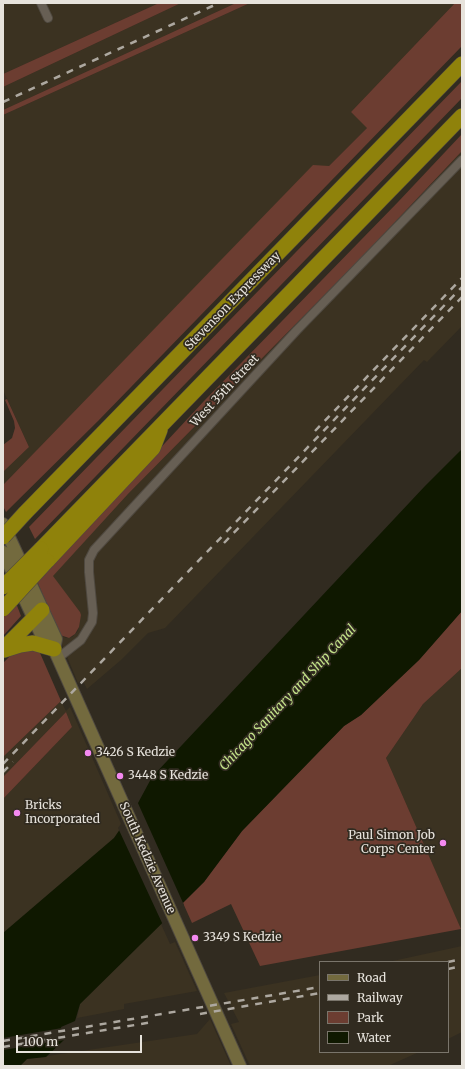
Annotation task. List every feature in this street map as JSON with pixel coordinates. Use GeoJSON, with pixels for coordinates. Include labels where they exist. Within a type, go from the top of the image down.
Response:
{"type":"FeatureCollection","features":[{"type":"Feature","properties":{"kind":"highway","name":"Stevenson Expressway"},"geometry":{"type":"LineString","coordinates":[[3,537],[462,64]]}},
{"type":"Feature","properties":{"kind":"highway"},"geometry":{"type":"LineString","coordinates":[[3,609],[44,555],[164,421],[462,116]]}},
{"type":"Feature","properties":{"kind":"highway"},"geometry":{"type":"LineString","coordinates":[[3,587],[44,555]]}},
{"type":"Feature","properties":{"kind":"highway"},"geometry":{"type":"LineString","coordinates":[[3,650],[38,614]]}},
{"type":"Feature","properties":{"kind":"highway"},"geometry":{"type":"LineString","coordinates":[[3,650],[20,645],[33,644],[56,654]]}},
{"type":"Feature","properties":{"kind":"main road","name":"South Kedzie Avenue"},"geometry":{"type":"LineString","coordinates":[[3,524],[38,614]]}},
{"type":"Feature","properties":{"kind":"main road","name":"South Kedzie Avenue"},"geometry":{"type":"LineString","coordinates":[[3,552],[38,614],[56,639],[56,654],[240,1066]]}},
{"type":"Feature","properties":{"kind":"street"},"geometry":{"type":"LineString","coordinates":[[41,3],[48,18]]}},
{"type":"Feature","properties":{"kind":"street","name":"West 35th Street"},"geometry":{"type":"LineString","coordinates":[[56,654],[81,640],[92,622],[93,613],[89,560],[94,550],[297,330],[462,160]]}},
{"type":"Feature","properties":{"kind":"shaded area"},"geometry":{"type":"Polygon","coordinates":[[[3,3],[36,3],[38,6],[44,3],[159,3],[3,74],[3,3]]]}},
{"type":"Feature","properties":{"kind":"shaded area"},"geometry":{"type":"Polygon","coordinates":[[[181,3],[236,3],[3,110],[3,87],[181,3]]]}},
{"type":"Feature","properties":{"kind":"shaded area"},"geometry":{"type":"Polygon","coordinates":[[[250,3],[455,3],[351,112],[368,127],[329,166],[313,166],[3,485],[3,472],[29,447],[3,390],[3,115],[250,3]]]}},
{"type":"Feature","properties":{"kind":"shaded area"},"geometry":{"type":"Polygon","coordinates":[[[462,151],[462,326],[427,362],[424,360],[165,628],[148,633],[121,660],[87,689],[82,679],[78,683],[36,582],[37,581],[60,635],[66,638],[72,637],[78,631],[80,612],[52,576],[128,494],[360,259],[462,151]]]}},
{"type":"Feature","properties":{"kind":"shaded area","name":"Paul Simon Job Corps Center"},"geometry":{"type":"Polygon","coordinates":[[[462,668],[462,932],[386,758],[423,704],[462,668]]]}},
{"type":"Feature","properties":{"kind":"shaded area"},"geometry":{"type":"Polygon","coordinates":[[[61,701],[66,711],[70,707],[122,826],[114,838],[3,933],[3,799],[72,727],[66,712],[3,777],[3,757],[61,701]]]}},
{"type":"Feature","properties":{"kind":"shaded area"},"geometry":{"type":"Polygon","coordinates":[[[161,924],[170,944],[175,942],[197,991],[124,1004],[124,1009],[77,1018],[80,1004],[161,924]]]}},
{"type":"Feature","properties":{"kind":"shaded area"},"geometry":{"type":"Polygon","coordinates":[[[462,946],[462,1032],[449,1038],[449,961],[393,961],[462,946]]]}},
{"type":"Feature","properties":{"kind":"shaded area"},"geometry":{"type":"Polygon","coordinates":[[[319,975],[319,1053],[417,1053],[388,1066],[250,1066],[231,1024],[239,1022],[224,993],[319,975]]]}},
{"type":"Feature","properties":{"kind":"shaded area"},"geometry":{"type":"Polygon","coordinates":[[[210,1019],[231,1066],[20,1066],[27,1059],[197,1034],[210,1019]]]}},
{"type":"Feature","properties":{"kind":"green space"},"geometry":{"type":"Polygon","coordinates":[[[159,3],[181,3],[3,87],[3,74],[159,3]]]}},
{"type":"Feature","properties":{"kind":"green space"},"geometry":{"type":"Polygon","coordinates":[[[236,3],[250,3],[3,115],[3,110],[236,3]]]}},
{"type":"Feature","properties":{"kind":"green space"},"geometry":{"type":"Polygon","coordinates":[[[455,3],[462,3],[462,46],[98,421],[6,512],[3,506],[3,485],[313,165],[329,166],[367,128],[351,112],[455,3]]]}},
{"type":"Feature","properties":{"kind":"green space"},"geometry":{"type":"Polygon","coordinates":[[[462,81],[462,98],[35,539],[29,527],[462,81]]]}},
{"type":"Feature","properties":{"kind":"green space"},"geometry":{"type":"Polygon","coordinates":[[[462,134],[462,151],[360,259],[128,494],[53,576],[81,615],[79,627],[75,634],[69,638],[60,635],[37,581],[204,401],[398,202],[462,134]]]}},
{"type":"Feature","properties":{"kind":"green space"},"geometry":{"type":"Polygon","coordinates":[[[7,399],[29,447],[3,472],[3,445],[12,438],[15,428],[14,421],[5,400],[7,399]]]}},
{"type":"Feature","properties":{"kind":"green space"},"geometry":{"type":"Polygon","coordinates":[[[16,603],[21,616],[3,636],[3,618],[16,603]]]}},
{"type":"Feature","properties":{"kind":"green space"},"geometry":{"type":"Polygon","coordinates":[[[462,611],[462,668],[423,704],[386,758],[461,929],[260,966],[231,904],[192,923],[183,903],[204,882],[242,831],[344,726],[361,715],[419,660],[462,611]]]}},
{"type":"Feature","properties":{"kind":"green space"},"geometry":{"type":"Polygon","coordinates":[[[33,649],[40,653],[61,701],[3,757],[3,663],[12,654],[33,649]]]}},
{"type":"Feature","properties":{"kind":"green space"},"geometry":{"type":"Polygon","coordinates":[[[66,712],[72,727],[3,799],[3,777],[66,712]]]}},
{"type":"Feature","properties":{"kind":"water","name":"Chicago Sanitary and Ship Canal"},"geometry":{"type":"Polygon","coordinates":[[[462,449],[462,611],[419,660],[361,715],[344,726],[242,831],[204,882],[80,1004],[75,1021],[61,1027],[64,1040],[46,1057],[27,1059],[20,1066],[3,1066],[3,933],[114,838],[138,803],[152,777],[425,486],[462,449]]]}},
{"type":"Feature","properties":{"kind":"pier"},"geometry":{"type":"Polygon","coordinates":[[[137,801],[184,905],[163,925],[118,828],[137,801]]]}},
{"type":"Feature","properties":{"kind":"pier"},"geometry":{"type":"Polygon","coordinates":[[[62,1028],[65,1040],[3,1050],[3,1038],[62,1028]]]}},
{"type":"Feature","properties":{"kind":"railway"},"geometry":{"type":"LineString","coordinates":[[3,102],[219,3]]}},
{"type":"Feature","properties":{"kind":"railway"},"geometry":{"type":"LineString","coordinates":[[315,431],[462,278]]}},
{"type":"Feature","properties":{"kind":"railway"},"geometry":{"type":"LineString","coordinates":[[3,764],[462,287]]}},
{"type":"Feature","properties":{"kind":"railway"},"geometry":{"type":"LineString","coordinates":[[224,543],[462,297]]}},
{"type":"Feature","properties":{"kind":"railway"},"geometry":{"type":"LineString","coordinates":[[3,772],[13,762]]}},
{"type":"Feature","properties":{"kind":"railway"},"geometry":{"type":"LineString","coordinates":[[449,962],[462,959]]}},
{"type":"Feature","properties":{"kind":"railway"},"geometry":{"type":"LineString","coordinates":[[449,969],[462,966]]}},
{"type":"Feature","properties":{"kind":"railway"},"geometry":{"type":"LineString","coordinates":[[3,1041],[319,987]]}},
{"type":"Feature","properties":{"kind":"railway"},"geometry":{"type":"LineString","coordinates":[[200,1014],[319,993]]}},
{"type":"Feature","properties":{"kind":"railway"},"geometry":{"type":"LineString","coordinates":[[3,1047],[153,1022]]}},
{"type":"Feature","properties":{"kind":"place","name":"3426 S Kedzie"},"geometry":{"type":"Point","coordinates":[88,753]}},
{"type":"Feature","properties":{"kind":"place","name":"3448 S Kedzie"},"geometry":{"type":"Point","coordinates":[120,776]}},
{"type":"Feature","properties":{"kind":"place","name":"Bricks Incorporated"},"geometry":{"type":"Point","coordinates":[17,813]}},
{"type":"Feature","properties":{"kind":"place","name":"Paul Simon Job Corps Center"},"geometry":{"type":"Point","coordinates":[443,843]}},
{"type":"Feature","properties":{"kind":"place","name":"3349 S Kedzie"},"geometry":{"type":"Point","coordinates":[195,938]}}]}
